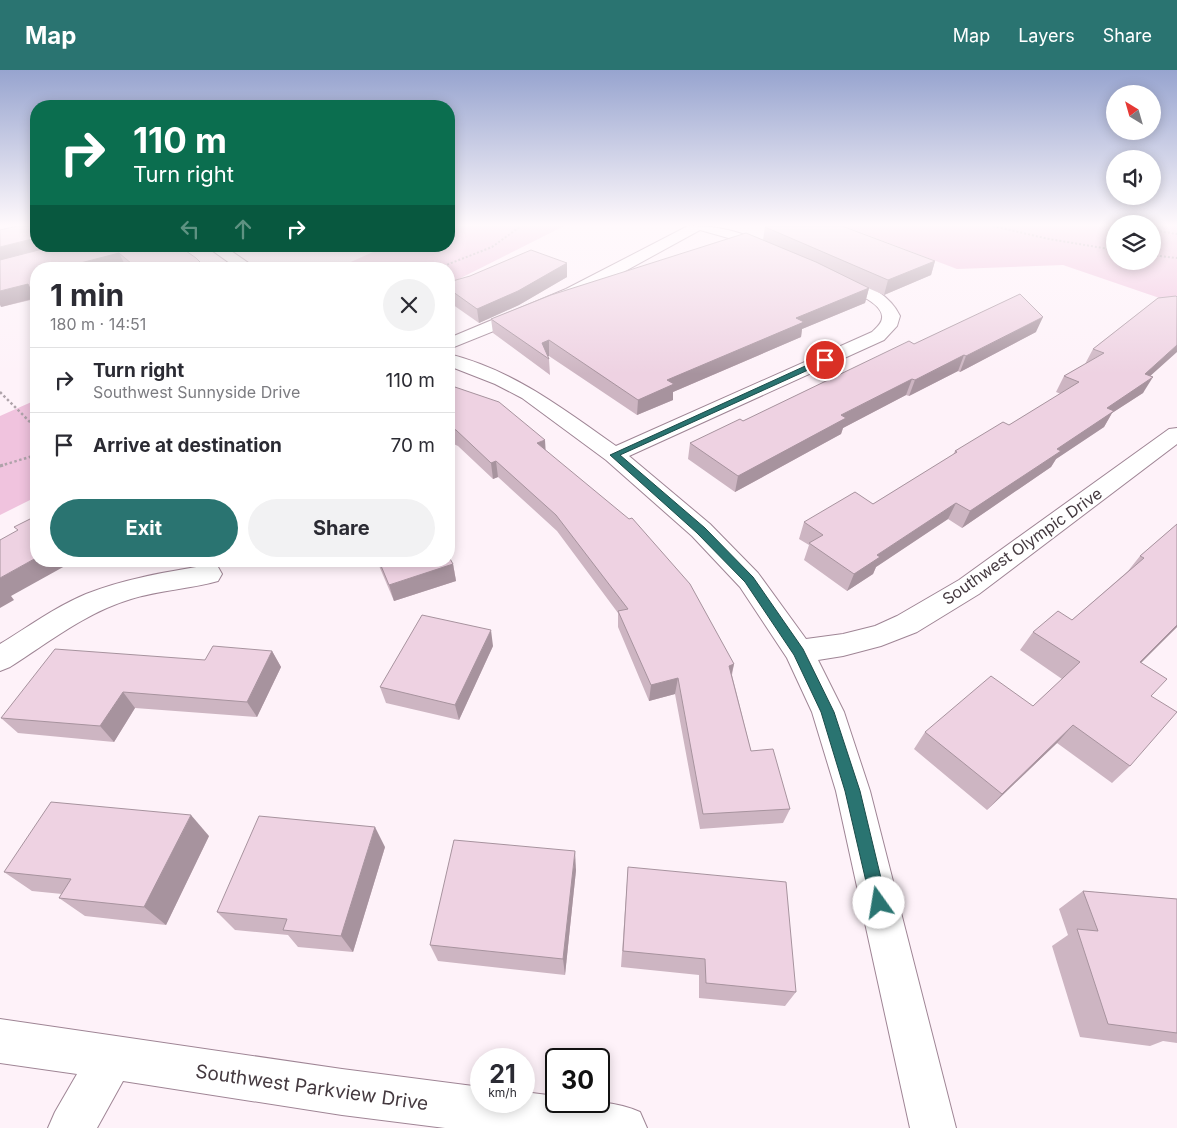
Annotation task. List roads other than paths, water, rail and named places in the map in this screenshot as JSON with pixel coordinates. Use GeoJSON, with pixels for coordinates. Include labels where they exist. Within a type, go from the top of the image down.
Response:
{"type":"FeatureCollection","features":[{"type":"Feature","properties":{"kind":"street"},"geometry":{"type":"LineString","coordinates":[[455,342],[572,293],[607,275]]}},
{"type":"Feature","properties":{"kind":"street"},"geometry":{"type":"LineString","coordinates":[[614,455],[878,336],[888,329],[892,320],[890,310],[880,300],[827,275]]}},
{"type":"Feature","properties":{"kind":"street"},"geometry":{"type":"LineString","coordinates":[[455,362],[502,380],[529,394],[614,455],[701,530],[749,580],[799,652],[828,712],[852,791],[933,1128]]}},
{"type":"Feature","properties":{"kind":"street","name":"Southwest Olympic Drive"},"geometry":{"type":"LineString","coordinates":[[799,652],[843,645],[881,635],[907,624],[969,587],[1177,434]]}},
{"type":"Feature","properties":{"kind":"street"},"geometry":{"type":"LineString","coordinates":[[0,659],[79,610],[107,596],[126,590],[209,574]]}},
{"type":"Feature","properties":{"kind":"street","name":"Southwest Parkview Drive"},"geometry":{"type":"LineString","coordinates":[[0,1041],[342,1092],[624,1128]]}},
{"type":"Feature","properties":{"kind":"street"},"geometry":{"type":"LineString","coordinates":[[71,1128],[112,1058]]}}]}
